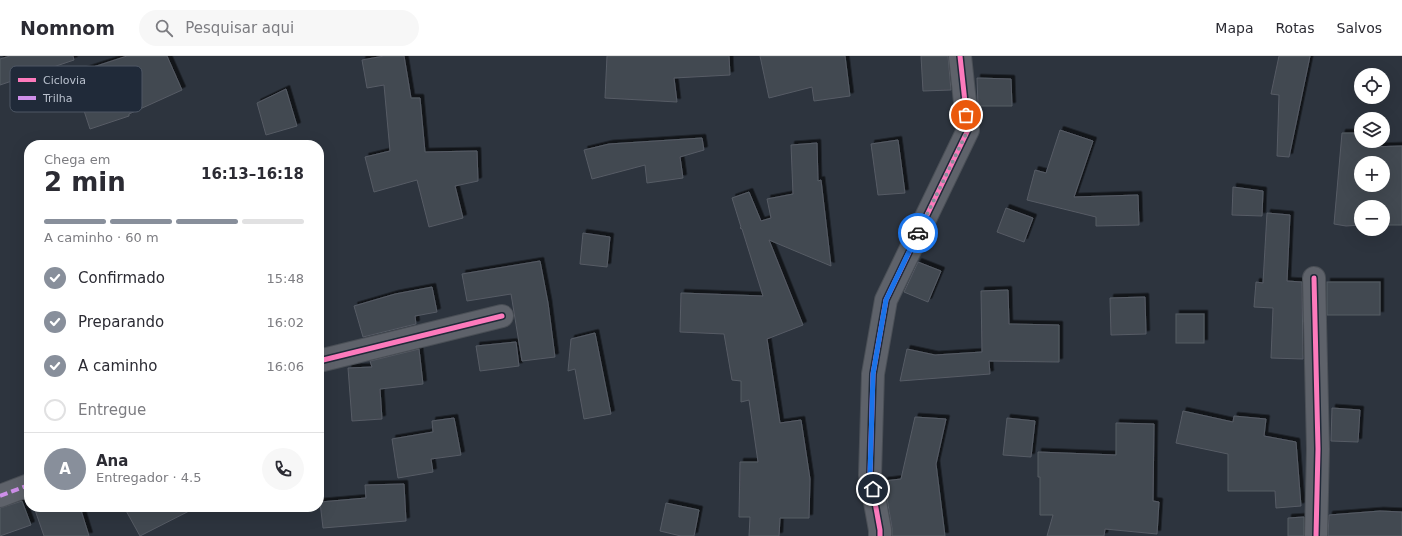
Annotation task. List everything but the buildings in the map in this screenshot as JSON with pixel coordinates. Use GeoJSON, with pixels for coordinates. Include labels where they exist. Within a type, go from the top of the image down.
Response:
{"type":"FeatureCollection","features":[{"type":"Feature","properties":{"kind":"street"},"geometry":{"type":"LineString","coordinates":[[880,536],[870,475],[873,374],[886,300],[968,130],[960,56]]}},
{"type":"Feature","properties":{"kind":"street"},"geometry":{"type":"LineString","coordinates":[[1314,278],[1318,449],[1316,536]]}},
{"type":"Feature","properties":{"kind":"street"},"geometry":{"type":"LineString","coordinates":[[324,360],[502,316]]}},
{"type":"Feature","properties":{"kind":"street"},"geometry":{"type":"LineString","coordinates":[[0,496],[24,487]]}},
{"type":"Feature","properties":{"kind":"marked path"},"geometry":{"type":"LineString","coordinates":[[0,496],[24,487]]}},
{"type":"Feature","properties":{"kind":"cycle path"},"geometry":{"type":"LineString","coordinates":[[880,536],[870,475],[873,374],[886,300],[968,130],[960,56]]}},
{"type":"Feature","properties":{"kind":"cycle path"},"geometry":{"type":"LineString","coordinates":[[1314,278],[1318,449],[1316,536]]}},
{"type":"Feature","properties":{"kind":"cycle path"},"geometry":{"type":"LineString","coordinates":[[324,360],[502,316]]}},
{"type":"Feature","properties":{"kind":"way so far"},"geometry":{"type":"LineString","coordinates":[[918,233],[968,130],[966,115]]}},
{"type":"Feature","properties":{"kind":"route"},"geometry":{"type":"LineString","coordinates":[[873,489],[870,475],[873,374],[886,300],[918,233]]}}]}
